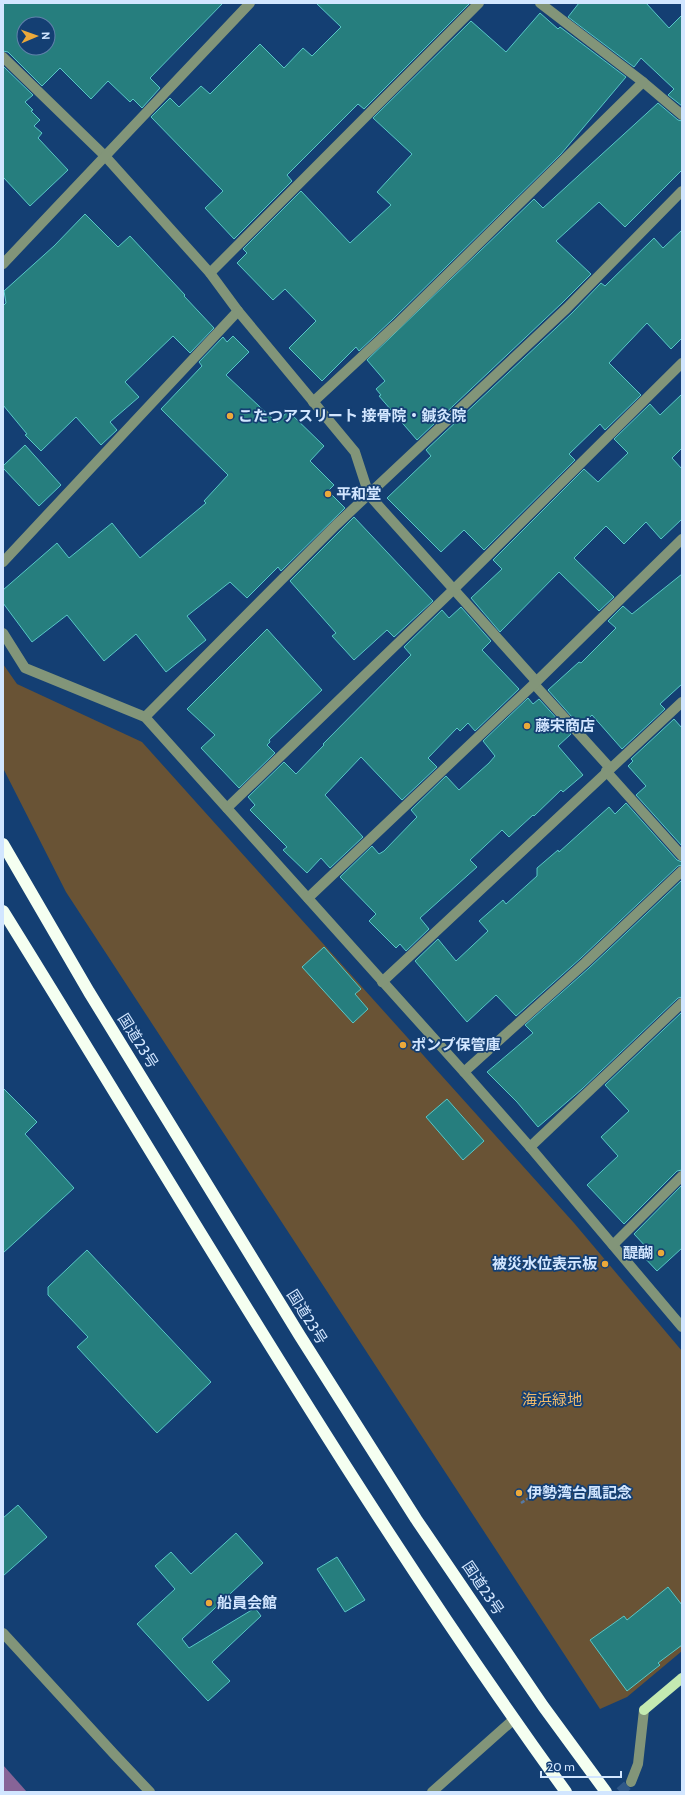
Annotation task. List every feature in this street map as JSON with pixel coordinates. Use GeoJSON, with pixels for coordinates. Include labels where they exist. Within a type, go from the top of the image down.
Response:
{"type":"FeatureCollection","features":[{"type":"Feature","properties":{"kind":"highway","name":"国道23号"},"geometry":{"type":"LineString","coordinates":[[3,844],[93,999],[300,1336],[416,1519],[543,1706],[606,1792]]}},
{"type":"Feature","properties":{"kind":"highway"},"geometry":{"type":"LineString","coordinates":[[3,911],[264,1338],[392,1541],[513,1720],[566,1792]]}},
{"type":"Feature","properties":{"kind":"main road"},"geometry":{"type":"LineString","coordinates":[[644,1710],[682,1678]]}},
{"type":"Feature","properties":{"kind":"street"},"geometry":{"type":"LineString","coordinates":[[3,264],[250,3]]}},
{"type":"Feature","properties":{"kind":"street"},"geometry":{"type":"LineString","coordinates":[[210,274],[479,3]]}},
{"type":"Feature","properties":{"kind":"street"},"geometry":{"type":"LineString","coordinates":[[540,3],[643,82],[682,115]]}},
{"type":"Feature","properties":{"kind":"street"},"geometry":{"type":"LineString","coordinates":[[3,57],[105,156],[210,274],[238,311],[355,452],[369,495],[535,682],[682,856]]}},
{"type":"Feature","properties":{"kind":"street"},"geometry":{"type":"LineString","coordinates":[[313,402],[396,325],[643,82]]}},
{"type":"Feature","properties":{"kind":"street"},"geometry":{"type":"LineString","coordinates":[[145,717],[369,495],[567,308],[682,191]]}},
{"type":"Feature","properties":{"kind":"street"},"geometry":{"type":"LineString","coordinates":[[3,562],[238,311]]}},
{"type":"Feature","properties":{"kind":"street"},"geometry":{"type":"LineString","coordinates":[[228,808],[454,590],[682,362]]}},
{"type":"Feature","properties":{"kind":"street"},"geometry":{"type":"LineString","coordinates":[[308,898],[535,682],[682,539]]}},
{"type":"Feature","properties":{"kind":"street"},"geometry":{"type":"LineString","coordinates":[[3,633],[26,668],[145,717],[464,1072],[682,1327]]}},
{"type":"Feature","properties":{"kind":"street"},"geometry":{"type":"LineString","coordinates":[[382,982],[682,702]]}},
{"type":"Feature","properties":{"kind":"street"},"geometry":{"type":"LineString","coordinates":[[464,1072],[585,963],[682,871]]}},
{"type":"Feature","properties":{"kind":"street"},"geometry":{"type":"LineString","coordinates":[[530,1148],[682,1003]]}},
{"type":"Feature","properties":{"kind":"street"},"geometry":{"type":"LineString","coordinates":[[613,1246],[682,1176]]}},
{"type":"Feature","properties":{"kind":"street"},"geometry":{"type":"LineString","coordinates":[[674,1318],[682,1310]]}},
{"type":"Feature","properties":{"kind":"street"},"geometry":{"type":"LineString","coordinates":[[3,1633],[108,1749],[150,1792]]}},
{"type":"Feature","properties":{"kind":"street"},"geometry":{"type":"LineString","coordinates":[[631,1782],[638,1764],[644,1710]]}},
{"type":"Feature","properties":{"kind":"street"},"geometry":{"type":"LineString","coordinates":[[432,1792],[513,1720]]}},
{"type":"Feature","properties":{"kind":"path"},"geometry":{"type":"LineString","coordinates":[[522,1503],[546,1487]]}},
{"type":"Feature","properties":{"kind":"green space","name":"海浜緑地"},"geometry":{"type":"Polygon","coordinates":[[[3,664],[17,684],[142,742],[574,1223],[682,1351],[682,1651],[627,1697],[600,1709],[66,892],[3,768],[3,664]]]}},
{"type":"Feature","properties":{"kind":"shaded area"},"geometry":{"type":"Polygon","coordinates":[[[3,1765],[27,1792],[3,1792],[3,1765]]]}},
{"type":"Feature","properties":{"kind":"building"},"geometry":{"type":"Polygon","coordinates":[[[3,3],[223,3],[150,78],[160,88],[142,108],[133,99],[130,102],[108,81],[91,99],[60,68],[42,86],[8,52],[3,51],[3,3]]]}},
{"type":"Feature","properties":{"kind":"building"},"geometry":{"type":"Polygon","coordinates":[[[316,3],[470,3],[364,109],[358,104],[287,175],[292,181],[234,239],[205,208],[223,191],[151,117],[170,98],[179,107],[201,86],[210,94],[260,44],[284,68],[303,48],[312,56],[341,27],[316,3]]]}},
{"type":"Feature","properties":{"kind":"building"},"geometry":{"type":"Polygon","coordinates":[[[579,3],[646,3],[669,28],[682,15],[682,106],[668,95],[674,89],[641,58],[634,67],[568,17],[579,3]]]}},
{"type":"Feature","properties":{"kind":"building"},"geometry":{"type":"Polygon","coordinates":[[[540,13],[558,29],[560,27],[626,77],[561,154],[392,320],[359,351],[356,347],[322,381],[289,348],[316,321],[285,289],[273,300],[237,263],[247,253],[243,249],[301,191],[350,243],[391,205],[377,192],[412,154],[373,118],[471,21],[506,52],[540,13]]]}},
{"type":"Feature","properties":{"kind":"building"},"geometry":{"type":"Polygon","coordinates":[[[3,66],[33,95],[25,102],[40,120],[34,126],[42,133],[38,138],[68,170],[30,206],[3,177],[3,66]]]}},
{"type":"Feature","properties":{"kind":"building"},"geometry":{"type":"Polygon","coordinates":[[[658,103],[678,120],[682,121],[682,170],[625,227],[599,202],[556,241],[591,274],[417,440],[379,396],[381,395],[376,389],[385,381],[367,360],[534,199],[543,208],[658,103]]]}},
{"type":"Feature","properties":{"kind":"building"},"geometry":{"type":"Polygon","coordinates":[[[85,214],[118,247],[130,236],[214,328],[190,353],[173,336],[125,382],[139,397],[110,422],[117,430],[101,445],[76,417],[41,451],[25,435],[27,434],[3,405],[3,306],[6,303],[4,291],[54,246],[85,214]]]}},
{"type":"Feature","properties":{"kind":"building"},"geometry":{"type":"Polygon","coordinates":[[[682,230],[682,338],[671,349],[647,323],[609,363],[641,395],[605,430],[600,424],[569,454],[575,460],[484,550],[464,530],[441,552],[387,498],[431,456],[426,450],[572,313],[601,283],[605,286],[654,238],[663,248],[682,230]]]}},
{"type":"Feature","properties":{"kind":"building"},"geometry":{"type":"Polygon","coordinates":[[[233,336],[249,352],[226,375],[277,423],[288,411],[324,446],[310,461],[334,485],[328,491],[345,508],[281,571],[278,567],[247,598],[230,582],[187,616],[206,640],[166,672],[136,634],[104,661],[67,615],[32,642],[3,603],[3,590],[57,543],[69,558],[112,523],[140,558],[206,503],[204,501],[228,475],[161,409],[202,366],[199,362],[223,337],[227,342],[233,336]]]}},
{"type":"Feature","properties":{"kind":"building"},"geometry":{"type":"Polygon","coordinates":[[[682,394],[682,448],[672,458],[682,469],[682,519],[661,539],[646,522],[624,544],[606,526],[574,558],[614,597],[599,611],[559,572],[500,632],[471,598],[502,569],[493,560],[584,469],[598,482],[628,453],[614,439],[650,404],[660,415],[682,394]]]}},
{"type":"Feature","properties":{"kind":"building"},"geometry":{"type":"Polygon","coordinates":[[[25,445],[61,485],[39,506],[3,468],[3,466],[25,445]]]}},
{"type":"Feature","properties":{"kind":"building"},"geometry":{"type":"Polygon","coordinates":[[[354,517],[433,601],[394,637],[387,630],[354,660],[332,636],[336,633],[290,581],[354,517]]]}},
{"type":"Feature","properties":{"kind":"building"},"geometry":{"type":"Polygon","coordinates":[[[682,574],[682,684],[660,704],[665,709],[622,749],[592,715],[580,726],[548,690],[579,662],[581,663],[616,628],[608,621],[623,606],[632,614],[682,574]]]}},
{"type":"Feature","properties":{"kind":"building"},"geometry":{"type":"Polygon","coordinates":[[[461,607],[491,641],[482,650],[519,689],[475,731],[468,723],[460,731],[457,728],[428,758],[437,767],[402,800],[361,757],[325,795],[363,837],[330,868],[321,858],[307,873],[283,850],[287,847],[250,810],[255,805],[248,797],[284,762],[296,774],[324,745],[323,744],[411,655],[404,647],[442,610],[449,618],[461,607]]]}},
{"type":"Feature","properties":{"kind":"building"},"geometry":{"type":"Polygon","coordinates":[[[267,629],[322,690],[269,740],[270,742],[267,745],[275,753],[239,788],[201,748],[215,735],[187,709],[267,629]]]}},
{"type":"Feature","properties":{"kind":"building"},"geometry":{"type":"Polygon","coordinates":[[[528,698],[533,704],[539,699],[571,734],[558,746],[583,775],[563,792],[561,790],[509,837],[502,830],[470,860],[477,867],[420,918],[429,929],[406,951],[400,944],[396,948],[369,921],[376,914],[340,877],[372,846],[379,854],[384,851],[417,817],[411,810],[446,776],[459,790],[489,763],[495,756],[483,741],[528,698]]]}},
{"type":"Feature","properties":{"kind":"building"},"geometry":{"type":"Polygon","coordinates":[[[674,719],[682,728],[682,846],[636,795],[646,786],[628,766],[633,761],[631,759],[674,719]]]}},
{"type":"Feature","properties":{"kind":"building"},"geometry":{"type":"Polygon","coordinates":[[[626,803],[677,860],[682,862],[682,865],[678,866],[581,958],[516,1016],[496,995],[467,1022],[415,961],[438,939],[456,961],[488,931],[479,921],[503,900],[506,904],[537,876],[537,868],[558,850],[559,852],[609,807],[615,814],[626,803]]]}},
{"type":"Feature","properties":{"kind":"building"},"geometry":{"type":"Polygon","coordinates":[[[682,880],[682,997],[678,998],[582,1089],[538,1127],[517,1102],[487,1072],[533,1033],[525,1025],[589,968],[682,880]]]}},
{"type":"Feature","properties":{"kind":"building"},"geometry":{"type":"Polygon","coordinates":[[[324,947],[361,989],[355,994],[368,1009],[353,1023],[302,967],[324,947]]]}},
{"type":"Feature","properties":{"kind":"building"},"geometry":{"type":"Polygon","coordinates":[[[682,1012],[682,1170],[677,1171],[624,1224],[587,1185],[618,1156],[601,1137],[629,1111],[605,1085],[682,1012]]]}},
{"type":"Feature","properties":{"kind":"building"},"geometry":{"type":"Polygon","coordinates":[[[3,1088],[37,1122],[25,1134],[74,1188],[3,1253],[3,1088]]]}},
{"type":"Feature","properties":{"kind":"building"},"geometry":{"type":"Polygon","coordinates":[[[447,1099],[484,1141],[463,1160],[426,1117],[447,1099]]]}},
{"type":"Feature","properties":{"kind":"building"},"geometry":{"type":"Polygon","coordinates":[[[682,1185],[682,1248],[657,1271],[642,1255],[648,1249],[634,1234],[682,1185]]]}},
{"type":"Feature","properties":{"kind":"building"},"geometry":{"type":"Polygon","coordinates":[[[87,1250],[211,1382],[157,1433],[77,1347],[88,1337],[48,1295],[48,1287],[87,1250]]]}},
{"type":"Feature","properties":{"kind":"building"},"geometry":{"type":"Polygon","coordinates":[[[18,1505],[47,1537],[3,1576],[3,1518],[18,1505]]]}},
{"type":"Feature","properties":{"kind":"building","name":"船員会館"},"geometry":{"type":"Polygon","coordinates":[[[236,1533],[263,1563],[182,1639],[189,1648],[255,1608],[261,1616],[212,1662],[230,1681],[208,1701],[137,1624],[175,1589],[155,1566],[171,1552],[191,1574],[236,1533]]]}},
{"type":"Feature","properties":{"kind":"building"},"geometry":{"type":"Polygon","coordinates":[[[337,1557],[365,1600],[345,1612],[317,1569],[337,1557]]]}},
{"type":"Feature","properties":{"kind":"building"},"geometry":{"type":"Polygon","coordinates":[[[668,1587],[682,1605],[682,1645],[658,1663],[660,1665],[627,1691],[590,1640],[624,1616],[627,1620],[668,1587]]]}},
{"type":"Feature","properties":{"kind":"tunnel"},"geometry":{"type":"LineString","coordinates":[[620,1792],[631,1782]]}},
{"type":"Feature","properties":{"kind":"place","name":"こたつアスリート 接骨院・鍼灸院"},"geometry":{"type":"Point","coordinates":[230,416]}},
{"type":"Feature","properties":{"kind":"place","name":"平和堂"},"geometry":{"type":"Point","coordinates":[328,494]}},
{"type":"Feature","properties":{"kind":"place","name":"藤宋商店"},"geometry":{"type":"Point","coordinates":[527,726]}},
{"type":"Feature","properties":{"kind":"place","name":"ポンプ保管庫"},"geometry":{"type":"Point","coordinates":[403,1045]}},
{"type":"Feature","properties":{"kind":"place","name":"醍醐"},"geometry":{"type":"Point","coordinates":[661,1253]}},
{"type":"Feature","properties":{"kind":"place","name":"被災水位表示板"},"geometry":{"type":"Point","coordinates":[605,1264]}},
{"type":"Feature","properties":{"kind":"place","name":"伊勢湾台風記念"},"geometry":{"type":"Point","coordinates":[519,1493]}},
{"type":"Feature","properties":{"kind":"place","name":"船員会館"},"geometry":{"type":"Point","coordinates":[209,1603]}}]}
